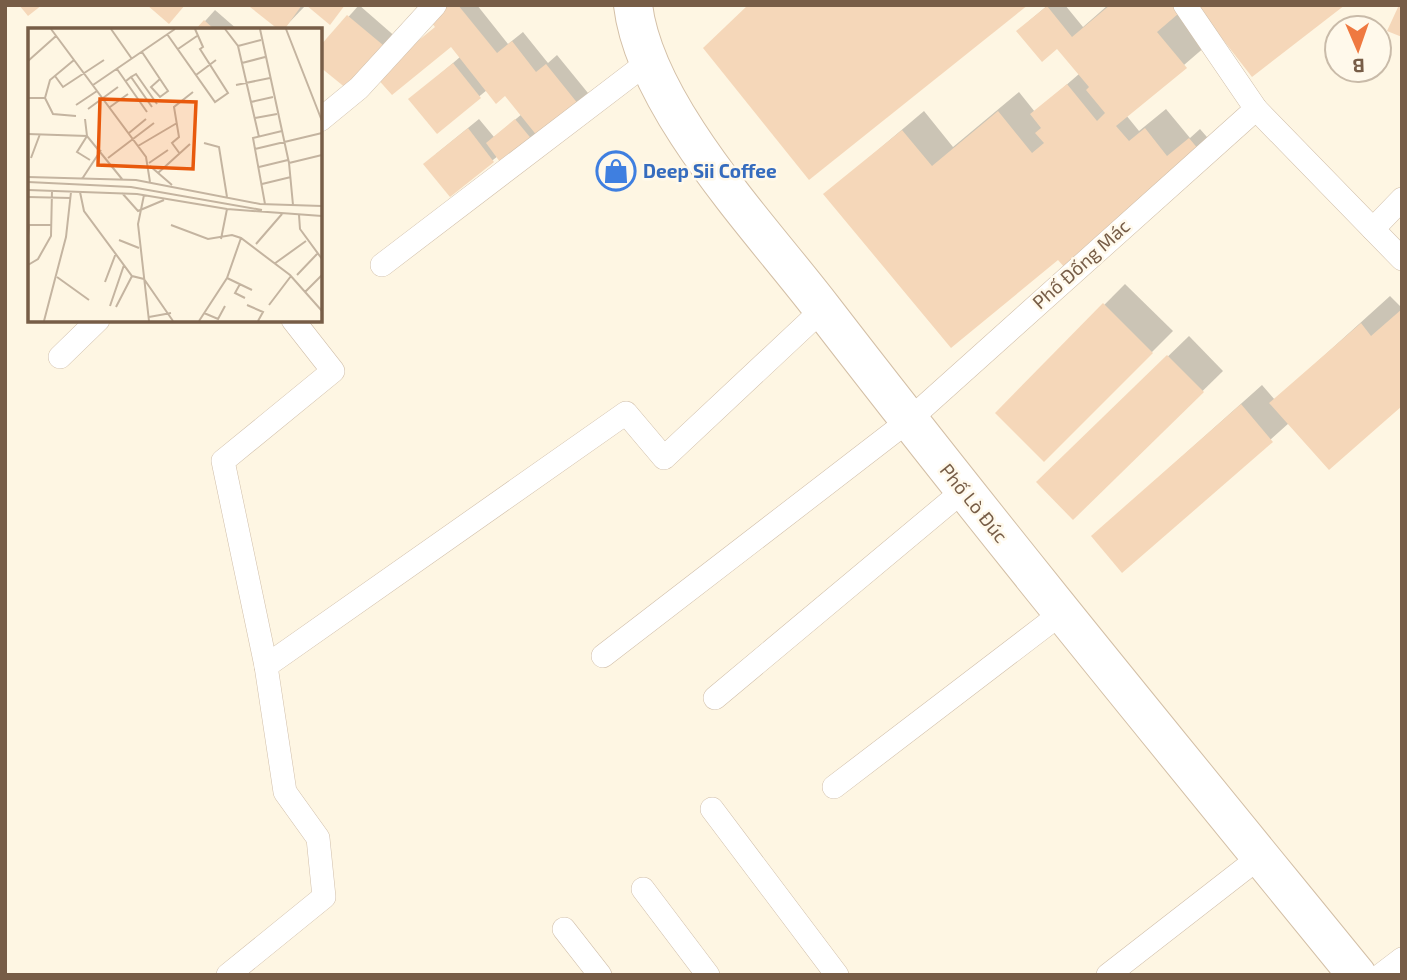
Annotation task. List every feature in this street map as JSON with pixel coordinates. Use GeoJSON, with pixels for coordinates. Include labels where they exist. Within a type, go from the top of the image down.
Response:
{"type":"FeatureCollection","features":[{"type":"Feature","properties":{"kind":"street","name":"Phố Lò Đúc"},"geometry":{"type":"LineString","coordinates":[[634,10],[648,62],[702,152],[908,421],[1357,975]]}},
{"type":"Feature","properties":{"kind":"lane"},"geometry":{"type":"LineString","coordinates":[[322,118],[359,88],[435,5]]}},
{"type":"Feature","properties":{"kind":"lane"},"geometry":{"type":"LineString","coordinates":[[1185,5],[1256,109],[1402,259]]}},
{"type":"Feature","properties":{"kind":"lane"},"geometry":{"type":"LineString","coordinates":[[382,265],[648,62]]}},
{"type":"Feature","properties":{"kind":"lane","name":"Phố Đống Mác"},"geometry":{"type":"LineString","coordinates":[[603,656],[908,421],[1256,109]]}},
{"type":"Feature","properties":{"kind":"lane"},"geometry":{"type":"LineString","coordinates":[[1373,229],[1402,199]]}},
{"type":"Feature","properties":{"kind":"lane"},"geometry":{"type":"LineString","coordinates":[[266,666],[626,414],[664,458],[823,309]]}},
{"type":"Feature","properties":{"kind":"lane"},"geometry":{"type":"LineString","coordinates":[[60,357],[96,322]]}},
{"type":"Feature","properties":{"kind":"lane"},"geometry":{"type":"LineString","coordinates":[[228,975],[324,897],[318,838],[285,792],[266,666],[223,461],[333,371],[295,322]]}},
{"type":"Feature","properties":{"kind":"lane"},"geometry":{"type":"LineString","coordinates":[[715,698],[964,490]]}},
{"type":"Feature","properties":{"kind":"lane"},"geometry":{"type":"LineString","coordinates":[[834,787],[1063,612]]}},
{"type":"Feature","properties":{"kind":"lane"},"geometry":{"type":"LineString","coordinates":[[712,809],[836,975]]}},
{"type":"Feature","properties":{"kind":"lane"},"geometry":{"type":"LineString","coordinates":[[1108,975],[1261,856]]}},
{"type":"Feature","properties":{"kind":"lane"},"geometry":{"type":"LineString","coordinates":[[643,890],[708,975]]}},
{"type":"Feature","properties":{"kind":"lane"},"geometry":{"type":"LineString","coordinates":[[564,929],[600,975]]}},
{"type":"Feature","properties":{"kind":"lane"},"geometry":{"type":"LineString","coordinates":[[1381,975],[1402,959]]}},
{"type":"Feature","properties":{"kind":"building"},"geometry":{"type":"Polygon","coordinates":[[[19,5],[42,5],[28,16],[19,5]]]}},
{"type":"Feature","properties":{"kind":"building"},"geometry":{"type":"Polygon","coordinates":[[[147,5],[185,5],[169,24],[147,5]]]}},
{"type":"Feature","properties":{"kind":"building"},"geometry":{"type":"Polygon","coordinates":[[[302,5],[285,28],[276,28],[250,7],[302,5]]]}},
{"type":"Feature","properties":{"kind":"building"},"geometry":{"type":"Polygon","coordinates":[[[306,5],[345,5],[330,25],[306,5]]]}},
{"type":"Feature","properties":{"kind":"building"},"geometry":{"type":"Polygon","coordinates":[[[444,5],[458,5],[497,53],[512,41],[536,72],[546,64],[579,105],[538,137],[505,96],[496,104],[451,47],[392,95],[375,76],[435,27],[428,18],[444,5]]]}},
{"type":"Feature","properties":{"kind":"building"},"geometry":{"type":"Polygon","coordinates":[[[748,5],[1028,5],[809,180],[703,48],[748,5]]]}},
{"type":"Feature","properties":{"kind":"building"},"geometry":{"type":"Polygon","coordinates":[[[1110,5],[1183,5],[1185,8],[1157,32],[1187,68],[1116,126],[1129,141],[1145,128],[1167,156],[1189,138],[1204,156],[1065,268],[1058,260],[951,348],[823,194],[902,130],[932,166],[998,111],[1032,153],[1044,143],[1035,133],[1041,128],[1030,114],[1067,84],[1097,121],[1105,113],[1086,90],[1089,87],[1057,49],[1042,62],[1016,31],[1047,6],[1072,37],[1110,5]]]}},
{"type":"Feature","properties":{"kind":"building"},"geometry":{"type":"Polygon","coordinates":[[[1196,5],[1345,5],[1333,14],[1323,14],[1323,22],[1252,77],[1196,5]]]}},
{"type":"Feature","properties":{"kind":"building"},"geometry":{"type":"Polygon","coordinates":[[[1399,5],[1402,5],[1402,37],[1393,33],[1393,18],[1399,5]]]}},
{"type":"Feature","properties":{"kind":"building"},"geometry":{"type":"Polygon","coordinates":[[[347,15],[389,50],[352,93],[322,69],[322,44],[347,15]]]}},
{"type":"Feature","properties":{"kind":"building"},"geometry":{"type":"Polygon","coordinates":[[[204,20],[213,28],[197,28],[204,20]]]}},
{"type":"Feature","properties":{"kind":"building"},"geometry":{"type":"Polygon","coordinates":[[[453,63],[481,98],[437,134],[408,99],[453,63]]]}},
{"type":"Feature","properties":{"kind":"building"},"geometry":{"type":"Polygon","coordinates":[[[515,119],[534,142],[503,166],[486,143],[515,119]]]}},
{"type":"Feature","properties":{"kind":"building"},"geometry":{"type":"Polygon","coordinates":[[[468,128],[494,162],[450,197],[423,164],[468,128]]]}},
{"type":"Feature","properties":{"kind":"building"},"geometry":{"type":"Polygon","coordinates":[[[1103,303],[1153,353],[1044,462],[995,413],[1103,303]]]}},
{"type":"Feature","properties":{"kind":"building"},"geometry":{"type":"Polygon","coordinates":[[[1402,309],[1402,406],[1329,470],[1269,403],[1361,323],[1371,336],[1402,309]]]}},
{"type":"Feature","properties":{"kind":"building"},"geometry":{"type":"Polygon","coordinates":[[[1167,355],[1204,392],[1073,520],[1036,482],[1167,355]]]}},
{"type":"Feature","properties":{"kind":"building"},"geometry":{"type":"Polygon","coordinates":[[[1241,404],[1273,442],[1122,573],[1091,536],[1241,404]]]}},
{"type":"Feature","properties":{"kind":"place","name":"Deep Sii Coffee"},"geometry":{"type":"Point","coordinates":[616,171]}}]}
